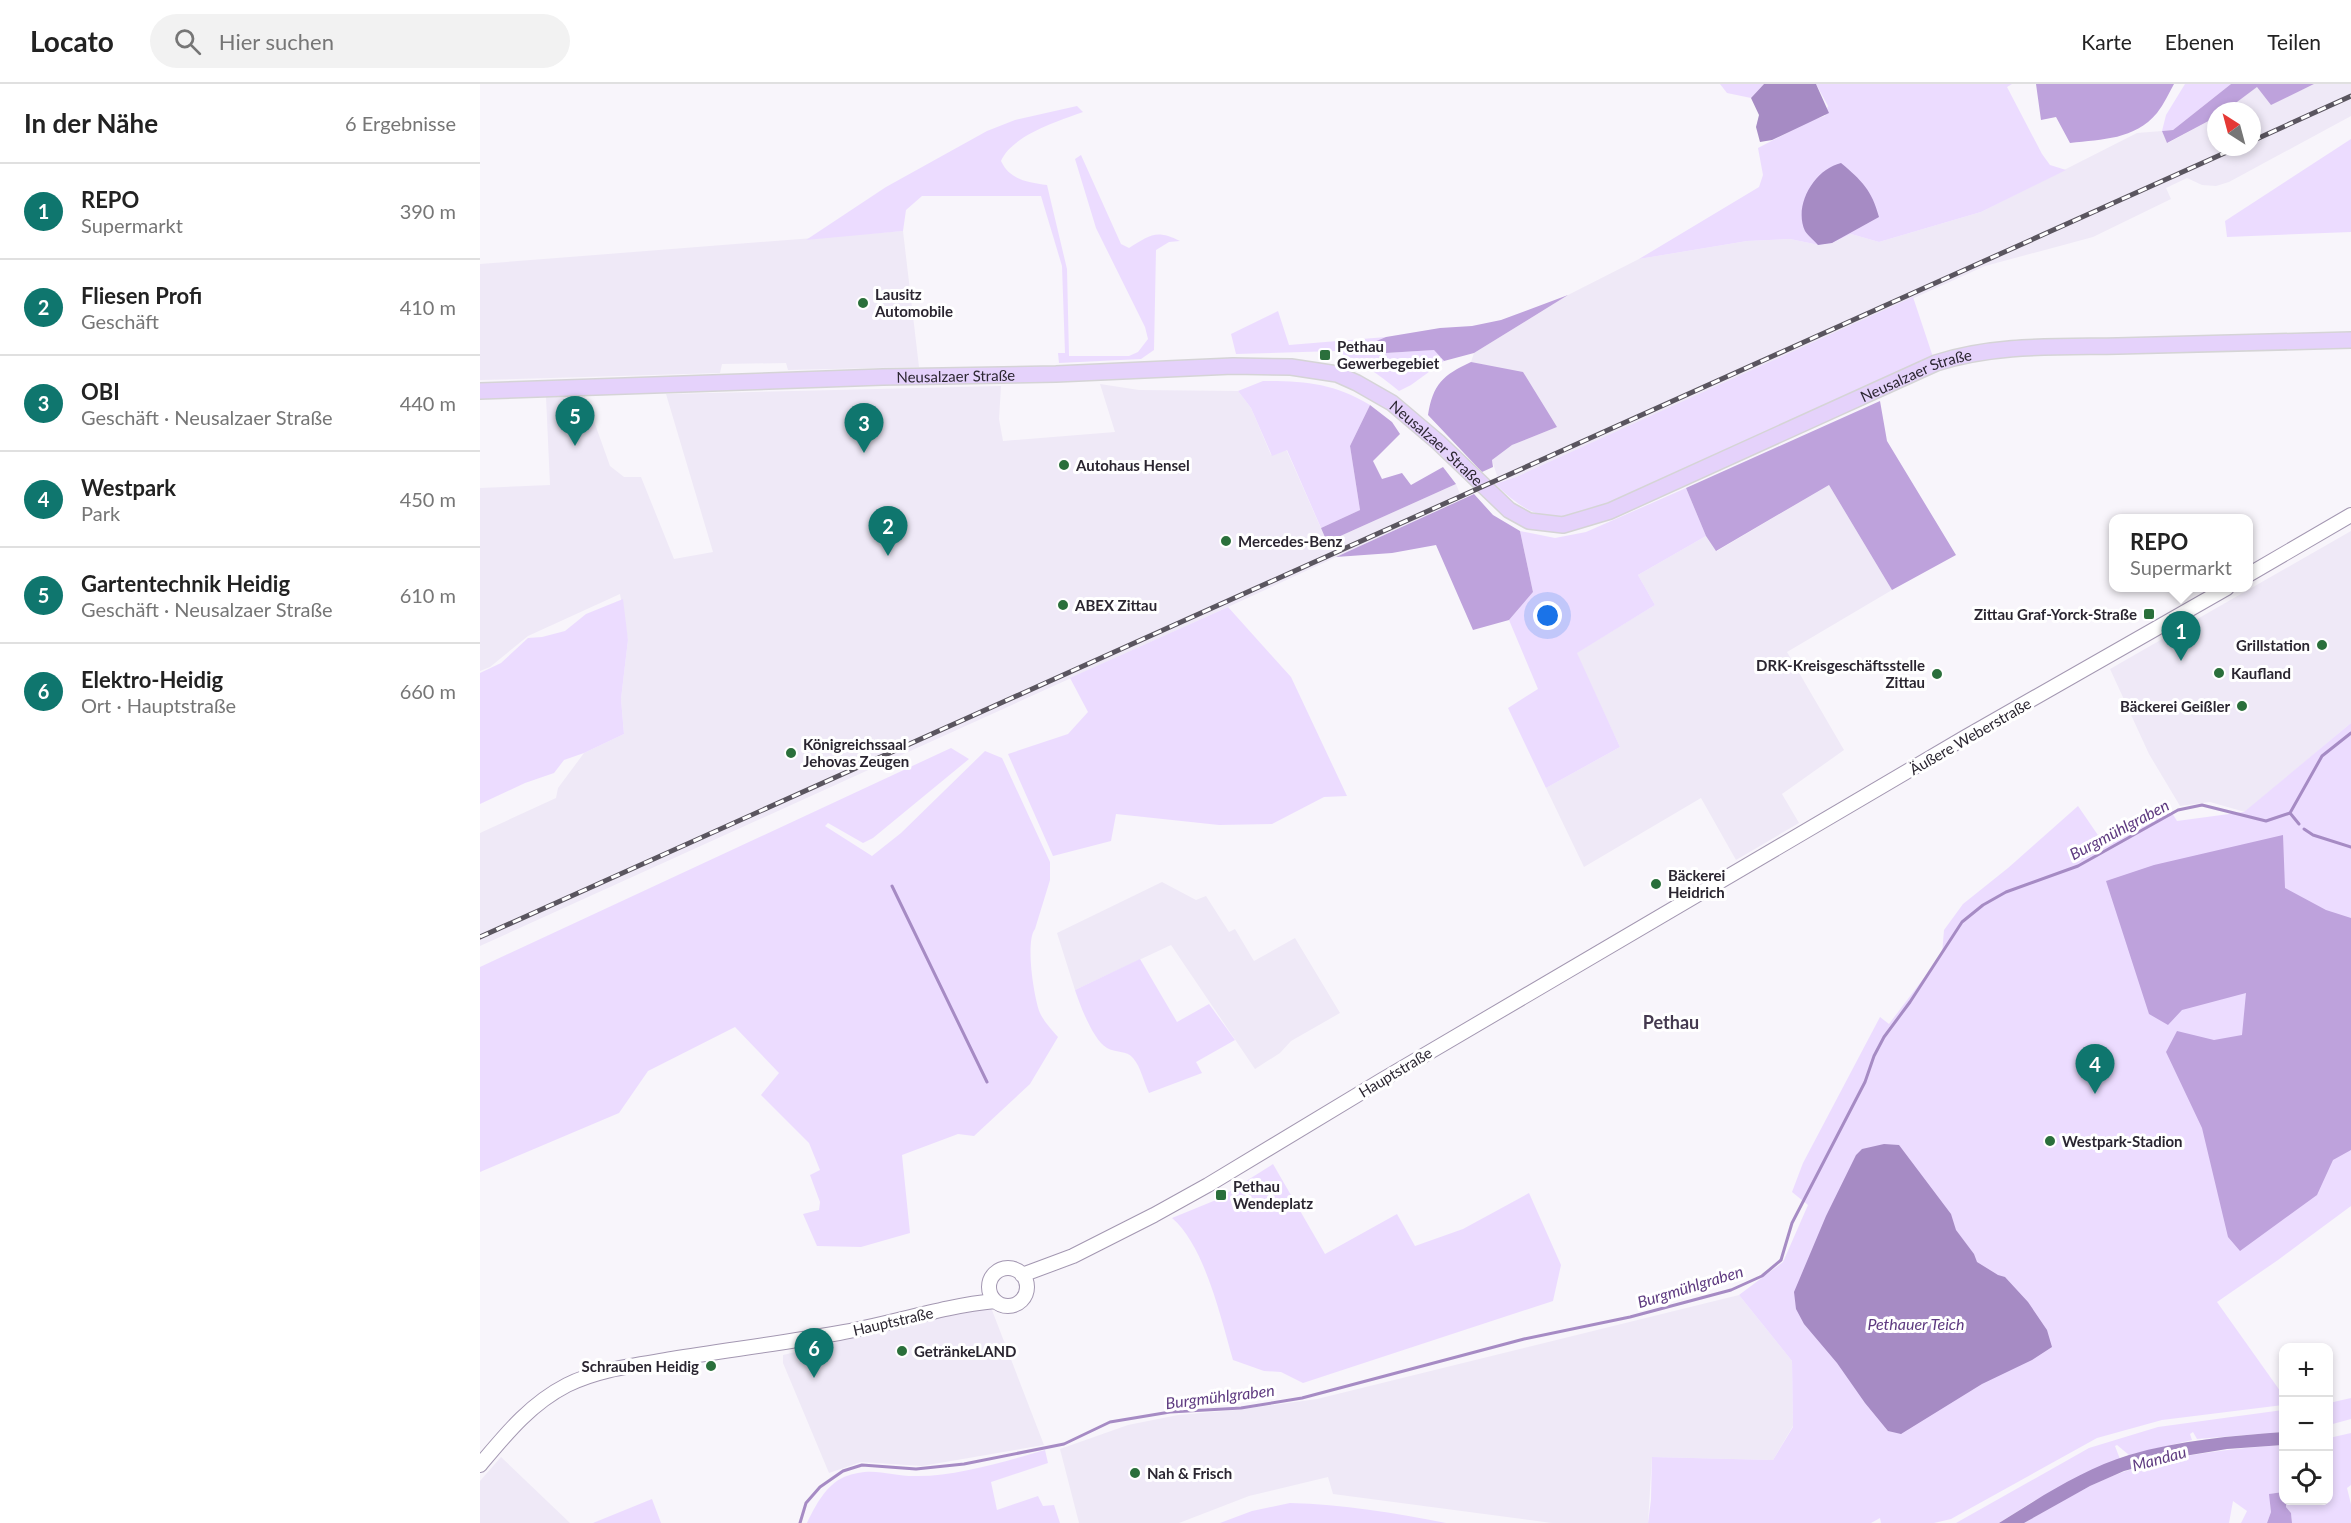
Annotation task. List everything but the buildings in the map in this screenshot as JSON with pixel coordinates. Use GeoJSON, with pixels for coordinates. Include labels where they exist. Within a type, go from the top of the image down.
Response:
{"type":"FeatureCollection","features":[{"type":"Feature","properties":{"kind":"main road","name":"Neusalzaer Straße"},"geometry":{"type":"LineString","coordinates":[[480,392],[1244,366],[1312,369],[1347,378],[1392,403],[1431,436],[1509,510],[1529,521],[1563,525],[1610,511],[1936,363],[1963,354],[1978,351],[2042,348],[2351,340]]}},
{"type":"Feature","properties":{"kind":"main road"},"geometry":{"type":"LineString","coordinates":[[2253,571],[2351,515]]}},
{"type":"Feature","properties":{"kind":"main road","name":"Äußere Weberstraße"},"geometry":{"type":"LineString","coordinates":[[1715,885],[1964,738],[2220,592]]}},
{"type":"Feature","properties":{"kind":"main road","name":"Hauptstraße"},"geometry":{"type":"LineString","coordinates":[[1024,1281],[1208,1185],[1715,885]]}},
{"type":"Feature","properties":{"kind":"main road"},"geometry":{"type":"LineString","coordinates":[[1011,1269],[1024,1281],[1024,1298],[1015,1304],[1005,1306],[992,1294],[991,1280],[999,1270],[1011,1269]]}},
{"type":"Feature","properties":{"kind":"main road","name":"Hauptstraße"},"geometry":{"type":"LineString","coordinates":[[480,1465],[530,1410],[566,1386],[586,1377],[621,1368],[857,1330],[948,1308],[992,1294]]}},
{"type":"Feature","properties":{"kind":"shaded area"},"geometry":{"type":"Polygon","coordinates":[[[1720,84],[1764,84],[1751,98],[1727,93],[1720,84]]]}},
{"type":"Feature","properties":{"kind":"shaded area"},"geometry":{"type":"Polygon","coordinates":[[[1816,84],[2012,84],[2007,87],[2042,154],[2050,165],[2066,170],[1981,212],[1879,242],[1851,234],[1832,243],[1819,245],[1790,239],[1747,241],[1639,259],[1759,187],[1763,175],[1758,148],[1812,120],[1825,116],[1828,106],[1816,84]]]}},
{"type":"Feature","properties":{"kind":"shaded area"},"geometry":{"type":"Polygon","coordinates":[[[2036,84],[2174,84],[2157,113],[2138,129],[2117,137],[2070,143],[2056,117],[2041,120],[2036,84]]]}},
{"type":"Feature","properties":{"kind":"shaded area"},"geometry":{"type":"Polygon","coordinates":[[[2185,84],[2231,84],[2173,130],[2162,131],[2166,115],[2185,84]]]}},
{"type":"Feature","properties":{"kind":"shaded area"},"geometry":{"type":"Polygon","coordinates":[[[2231,84],[2314,84],[2271,105],[2257,87],[2237,102],[2208,102],[2231,84]]]}},
{"type":"Feature","properties":{"kind":"shaded area"},"geometry":{"type":"Polygon","coordinates":[[[2314,84],[2351,84],[2351,116],[2229,182],[2216,186],[2202,185],[2187,178],[2166,188],[2171,199],[2093,237],[1985,266],[1516,477],[1499,482],[1492,460],[1512,445],[1557,427],[1471,362],[1474,353],[1568,295],[1639,259],[1747,241],[1790,239],[1819,245],[1832,243],[1851,234],[1879,242],[1981,212],[2137,133],[2162,131],[2168,143],[2207,122],[2207,156],[2261,156],[2261,102],[2237,102],[2258,86],[2272,104],[2314,84]]]}},
{"type":"Feature","properties":{"kind":"shaded area"},"geometry":{"type":"Polygon","coordinates":[[[2207,103],[2207,122],[2167,143],[2162,131],[2173,130],[2207,103]]]}},
{"type":"Feature","properties":{"kind":"shaded area"},"geometry":{"type":"Polygon","coordinates":[[[1077,106],[1083,112],[1025,136],[1007,152],[1001,161],[1014,176],[1047,185],[1067,269],[1069,356],[1129,356],[1138,352],[1148,339],[1145,327],[1096,228],[1075,159],[1081,155],[1121,244],[1129,248],[1153,235],[1165,235],[1180,241],[1169,242],[1156,250],[1154,350],[1141,359],[1059,363],[1058,353],[1065,353],[1062,266],[1041,196],[922,196],[906,210],[903,231],[806,240],[886,187],[987,131],[1015,120],[1077,106]]]}},
{"type":"Feature","properties":{"kind":"shaded area"},"geometry":{"type":"Polygon","coordinates":[[[2351,139],[2351,232],[2227,237],[2225,221],[2351,139]]]}},
{"type":"Feature","properties":{"kind":"shaded area"},"geometry":{"type":"Polygon","coordinates":[[[903,231],[919,367],[788,370],[786,363],[722,364],[720,373],[480,380],[480,264],[903,231]]]}},
{"type":"Feature","properties":{"kind":"shaded area"},"geometry":{"type":"Polygon","coordinates":[[[1568,295],[1474,353],[1444,361],[1434,350],[1370,354],[1362,347],[1386,337],[1501,320],[1568,295]]]}},
{"type":"Feature","properties":{"kind":"shaded area"},"geometry":{"type":"Polygon","coordinates":[[[1913,297],[1934,360],[1610,506],[1575,515],[1548,516],[1524,507],[1495,484],[1516,477],[1913,297]]]}},
{"type":"Feature","properties":{"kind":"shaded area"},"geometry":{"type":"Polygon","coordinates":[[[1278,311],[1289,345],[1386,337],[1363,347],[1370,354],[1434,350],[1444,361],[1399,391],[1361,363],[1335,351],[1236,354],[1231,334],[1278,311]]]}},
{"type":"Feature","properties":{"kind":"shaded area"},"geometry":{"type":"Polygon","coordinates":[[[1471,362],[1523,372],[1557,427],[1512,445],[1492,460],[1493,467],[1482,472],[1428,415],[1436,388],[1446,376],[1471,362]]]}},
{"type":"Feature","properties":{"kind":"shaded area"},"geometry":{"type":"Polygon","coordinates":[[[1263,381],[1318,385],[1344,392],[1370,405],[1350,446],[1360,510],[1321,528],[1287,450],[1272,456],[1251,408],[1238,391],[1263,381]]]}},
{"type":"Feature","properties":{"kind":"shaded area"},"geometry":{"type":"Polygon","coordinates":[[[1100,384],[1139,390],[1238,391],[1251,408],[1271,455],[1286,449],[1327,542],[1456,484],[1462,499],[480,946],[480,833],[556,798],[558,788],[584,753],[624,734],[621,699],[628,640],[620,594],[528,636],[490,667],[480,671],[480,488],[550,485],[546,397],[585,396],[610,466],[624,477],[641,477],[674,559],[713,552],[666,394],[1001,386],[999,419],[1003,441],[1115,432],[1100,384]]]}},
{"type":"Feature","properties":{"kind":"shaded area"},"geometry":{"type":"Polygon","coordinates":[[[1880,401],[1887,441],[1956,555],[1892,590],[1829,485],[1716,551],[1706,536],[1686,488],[1880,401]]]}},
{"type":"Feature","properties":{"kind":"shaded area"},"geometry":{"type":"Polygon","coordinates":[[[1370,405],[1392,422],[1400,434],[1373,461],[1382,479],[1402,473],[1411,485],[1443,467],[1456,484],[1327,542],[1321,528],[1360,510],[1350,446],[1370,405]]]}},
{"type":"Feature","properties":{"kind":"shaded area"},"geometry":{"type":"Polygon","coordinates":[[[1829,485],[1892,590],[1787,652],[1844,750],[1782,794],[1799,823],[1736,860],[1701,798],[1584,867],[1546,788],[1620,747],[1576,653],[1655,605],[1638,575],[1706,536],[1717,551],[1829,485]]]}},
{"type":"Feature","properties":{"kind":"shaded area"},"geometry":{"type":"Polygon","coordinates":[[[1686,488],[1706,536],[1638,575],[1655,605],[1577,653],[1620,747],[1546,788],[1508,708],[1538,689],[1509,620],[1533,592],[1520,531],[1555,538],[1586,532],[1686,488]]]}},
{"type":"Feature","properties":{"kind":"shaded area"},"geometry":{"type":"Polygon","coordinates":[[[1474,494],[1493,515],[1520,531],[1533,592],[1509,620],[1473,630],[1436,545],[1392,553],[1336,557],[1474,494]]]}},
{"type":"Feature","properties":{"kind":"shaded area"},"geometry":{"type":"Polygon","coordinates":[[[2351,531],[2351,723],[2245,812],[2210,802],[2180,806],[2149,754],[2110,669],[2244,592],[2253,592],[2253,587],[2351,531]]]}},
{"type":"Feature","properties":{"kind":"shaded area"},"geometry":{"type":"Polygon","coordinates":[[[623,599],[628,640],[621,699],[624,734],[564,760],[554,773],[525,783],[480,804],[480,673],[501,663],[528,638],[565,631],[586,614],[623,599]]]}},
{"type":"Feature","properties":{"kind":"shaded area"},"geometry":{"type":"Polygon","coordinates":[[[1228,607],[1291,677],[1347,796],[1324,797],[1272,824],[1219,825],[1116,814],[1111,841],[1053,856],[1008,754],[1068,734],[1088,712],[1070,678],[1228,607]]]}},
{"type":"Feature","properties":{"kind":"shaded area"},"geometry":{"type":"Polygon","coordinates":[[[2351,723],[2351,1206],[2217,1302],[2279,1389],[2279,1405],[2162,1420],[2097,1438],[1951,1519],[1934,1523],[1881,1523],[1880,1518],[1871,1523],[1648,1523],[1652,1457],[1773,1460],[1793,1427],[1792,1361],[1739,1295],[1783,1262],[1808,1205],[1792,1192],[1803,1163],[1880,1017],[1889,1024],[1942,954],[1944,930],[1963,904],[2078,806],[2102,841],[2166,803],[2177,821],[2244,812],[2351,723]]]}},
{"type":"Feature","properties":{"kind":"shaded area"},"geometry":{"type":"Polygon","coordinates":[[[951,748],[969,759],[873,838],[863,843],[828,823],[825,826],[872,856],[901,833],[985,751],[1002,758],[1050,862],[1050,880],[1032,935],[1031,957],[1035,996],[1040,1013],[1058,1037],[1030,1084],[974,1136],[958,1134],[902,1155],[910,1233],[861,1247],[817,1246],[803,1214],[819,1210],[820,1202],[810,1175],[820,1170],[809,1143],[761,1095],[779,1073],[735,1027],[648,1071],[619,1113],[480,1172],[480,967],[951,748]]]}},
{"type":"Feature","properties":{"kind":"shaded area"},"geometry":{"type":"Polygon","coordinates":[[[2283,835],[2285,888],[2326,910],[2351,918],[2351,1150],[2333,1160],[2317,1195],[2240,1251],[2228,1237],[2202,1128],[2166,1052],[2177,1031],[2214,1040],[2242,1035],[2246,993],[2182,1010],[2168,1025],[2149,1014],[2106,881],[2154,865],[2283,835]]]}},
{"type":"Feature","properties":{"kind":"shaded area"},"geometry":{"type":"Polygon","coordinates":[[[1162,882],[1196,900],[1206,896],[1229,932],[1235,929],[1254,961],[1295,938],[1340,1013],[1291,1041],[1280,1053],[1255,1069],[1171,945],[1075,990],[1057,933],[1162,882]]]}},
{"type":"Feature","properties":{"kind":"shaded area"},"geometry":{"type":"Polygon","coordinates":[[[1140,959],[1177,1022],[1209,1004],[1235,1040],[1196,1062],[1202,1073],[1149,1093],[1133,1058],[1128,1054],[1107,1048],[1097,1038],[1075,990],[1140,959]]]}},
{"type":"Feature","properties":{"kind":"shaded area"},"geometry":{"type":"Polygon","coordinates":[[[1273,1164],[1325,1254],[1397,1214],[1415,1246],[1463,1229],[1529,1193],[1561,1265],[1553,1301],[1303,1383],[1281,1372],[1264,1371],[1233,1360],[1203,1264],[1184,1230],[1172,1218],[1216,1200],[1273,1164]]]}},
{"type":"Feature","properties":{"kind":"shaded area"},"geometry":{"type":"Polygon","coordinates":[[[1739,1295],[1792,1361],[1793,1426],[1773,1460],[1652,1457],[1648,1523],[1552,1523],[1333,1494],[1328,1477],[1249,1496],[1179,1523],[1079,1523],[1060,1449],[1128,1425],[1178,1415],[1317,1399],[1739,1295]]]}},
{"type":"Feature","properties":{"kind":"shaded area"},"geometry":{"type":"Polygon","coordinates":[[[990,1305],[1044,1445],[922,1466],[861,1462],[829,1473],[783,1363],[783,1355],[990,1305]]]}},
{"type":"Feature","properties":{"kind":"shaded area"},"geometry":{"type":"Polygon","coordinates":[[[2351,1398],[2351,1419],[2333,1424],[2333,1402],[2351,1398]]]}},
{"type":"Feature","properties":{"kind":"shaded area"},"geometry":{"type":"Polygon","coordinates":[[[2279,1411],[2279,1432],[2197,1439],[2193,1432],[2190,1434],[2192,1440],[2129,1455],[2117,1445],[2115,1446],[2120,1459],[2032,1502],[1999,1523],[1956,1523],[2089,1448],[2158,1427],[2279,1411]]]}},
{"type":"Feature","properties":{"kind":"shaded area"},"geometry":{"type":"Polygon","coordinates":[[[2351,1433],[2351,1485],[2347,1488],[2351,1504],[2351,1523],[2292,1523],[2291,1513],[2286,1505],[2333,1505],[2333,1437],[2351,1433]]]}},
{"type":"Feature","properties":{"kind":"shaded area"},"geometry":{"type":"Polygon","coordinates":[[[2279,1445],[2279,1493],[2270,1494],[2271,1512],[2267,1523],[2241,1523],[2247,1511],[2233,1501],[2229,1523],[2024,1523],[2099,1482],[2126,1471],[2165,1460],[2243,1448],[2279,1445]]]}},
{"type":"Feature","properties":{"kind":"shaded area"},"geometry":{"type":"Polygon","coordinates":[[[1045,1450],[1048,1463],[991,1482],[997,1510],[1038,1496],[1043,1506],[1054,1505],[1060,1523],[807,1523],[826,1491],[844,1477],[864,1472],[908,1476],[949,1473],[982,1467],[1045,1450]]]}},
{"type":"Feature","properties":{"kind":"shaded area"},"geometry":{"type":"Polygon","coordinates":[[[501,1457],[570,1523],[480,1523],[480,1481],[501,1457]]]}},
{"type":"Feature","properties":{"kind":"shaded area"},"geometry":{"type":"Polygon","coordinates":[[[2279,1493],[2279,1505],[2286,1505],[2291,1513],[2292,1523],[2267,1523],[2271,1512],[2269,1494],[2279,1493]]]}},
{"type":"Feature","properties":{"kind":"shaded area"},"geometry":{"type":"Polygon","coordinates":[[[652,1499],[661,1523],[593,1523],[652,1499]]]}},
{"type":"Feature","properties":{"kind":"shaded area"},"geometry":{"type":"Polygon","coordinates":[[[1290,1503],[1349,1507],[1446,1523],[1220,1523],[1252,1511],[1290,1503]]]}},
{"type":"Feature","properties":{"kind":"water"},"geometry":{"type":"Polygon","coordinates":[[[1764,84],[1816,84],[1829,113],[1772,140],[1760,142],[1756,127],[1759,115],[1751,98],[1764,84]]]}},
{"type":"Feature","properties":{"kind":"water"},"geometry":{"type":"Polygon","coordinates":[[[1841,163],[1865,186],[1879,217],[1832,243],[1818,245],[1805,231],[1802,221],[1804,200],[1815,180],[1823,172],[1841,163]]]}},
{"type":"Feature","properties":{"kind":"water","name":"Pethauer Teich"},"geometry":{"type":"Polygon","coordinates":[[[1884,1144],[1899,1145],[1951,1214],[1956,1230],[1974,1254],[1977,1262],[2005,1277],[2028,1302],[2047,1330],[2052,1347],[2032,1360],[1982,1384],[1901,1434],[1888,1431],[1837,1363],[1804,1324],[1796,1309],[1794,1292],[1826,1216],[1856,1155],[1862,1149],[1884,1144]]]}},
{"type":"Feature","properties":{"kind":"water","name":"Mandau"},"geometry":{"type":"Polygon","coordinates":[[[2279,1432],[2279,1445],[2227,1449],[2172,1458],[2124,1471],[2090,1486],[2024,1523],[1999,1523],[2078,1476],[2112,1461],[2148,1450],[2225,1437],[2279,1432]]]}},
{"type":"Feature","properties":{"kind":"waterway","name":"Burgmühlgraben"},"geometry":{"type":"LineString","coordinates":[[800,1523],[806,1503],[820,1487],[843,1471],[862,1465],[916,1469],[964,1464],[1064,1444],[1110,1422],[1170,1412],[1241,1408],[1302,1398],[1524,1339],[1630,1317],[1731,1290],[1762,1276],[1781,1260],[1792,1223],[1865,1082],[1874,1056],[1884,1037],[1910,1002],[1962,922],[1983,905],[2006,892],[2078,866],[2178,810],[2202,805],[2266,821],[2290,813],[2322,756],[2351,733]]}},
{"type":"Feature","properties":{"kind":"waterway"},"geometry":{"type":"LineString","coordinates":[[2290,813],[2299,824]]}},
{"type":"Feature","properties":{"kind":"waterway"},"geometry":{"type":"LineString","coordinates":[[2304,829],[2313,835],[2351,847]]}},
{"type":"Feature","properties":{"kind":"waterway"},"geometry":{"type":"LineString","coordinates":[[892,886],[987,1082]]}},
{"type":"Feature","properties":{"kind":"railway"},"geometry":{"type":"LineString","coordinates":[[2261,137],[2351,96]]}},
{"type":"Feature","properties":{"kind":"railway"},"geometry":{"type":"LineString","coordinates":[[480,937],[2218,156]]}},
{"type":"Feature","properties":{"kind":"place","name":"Lausitz Automobile"},"geometry":{"type":"Point","coordinates":[863,303]}},
{"type":"Feature","properties":{"kind":"place","name":"Pethau Gewerbegebiet"},"geometry":{"type":"Point","coordinates":[1325,355]}},
{"type":"Feature","properties":{"kind":"place","name":"Gartentechnik Heidig"},"geometry":{"type":"Point","coordinates":[575,446]}},
{"type":"Feature","properties":{"kind":"place","name":"OBI"},"geometry":{"type":"Point","coordinates":[864,453]}},
{"type":"Feature","properties":{"kind":"place","name":"Autohaus Hensel"},"geometry":{"type":"Point","coordinates":[1064,465]}},
{"type":"Feature","properties":{"kind":"place","name":"Mercedes-Benz"},"geometry":{"type":"Point","coordinates":[1226,541]}},
{"type":"Feature","properties":{"kind":"place","name":"Fliesen Profi"},"geometry":{"type":"Point","coordinates":[888,556]}},
{"type":"Feature","properties":{"kind":"place","name":"ABEX Zittau"},"geometry":{"type":"Point","coordinates":[1063,605]}},
{"type":"Feature","properties":{"kind":"place","name":"Zittau Graf-Yorck-Straße"},"geometry":{"type":"Point","coordinates":[2149,614]}},
{"type":"Feature","properties":{"kind":"place","name":"Grillstation"},"geometry":{"type":"Point","coordinates":[2322,645]}},
{"type":"Feature","properties":{"kind":"place","name":"REPO"},"geometry":{"type":"Point","coordinates":[2181,661]}},
{"type":"Feature","properties":{"kind":"place","name":"Kaufland"},"geometry":{"type":"Point","coordinates":[2219,673]}},
{"type":"Feature","properties":{"kind":"place","name":"DRK-Kreisgeschäftsstelle Zittau"},"geometry":{"type":"Point","coordinates":[1937,674]}},
{"type":"Feature","properties":{"kind":"place","name":"Bäckerei Geißler"},"geometry":{"type":"Point","coordinates":[2242,706]}},
{"type":"Feature","properties":{"kind":"place","name":"Königreichssaal Jehovas Zeugen"},"geometry":{"type":"Point","coordinates":[791,753]}},
{"type":"Feature","properties":{"kind":"place","name":"Bäckerei Heidrich"},"geometry":{"type":"Point","coordinates":[1656,884]}},
{"type":"Feature","properties":{"kind":"place","name":"Westpark"},"geometry":{"type":"Point","coordinates":[2095,1094]}},
{"type":"Feature","properties":{"kind":"place","name":"Westpark-Stadion"},"geometry":{"type":"Point","coordinates":[2050,1141]}},
{"type":"Feature","properties":{"kind":"place","name":"Pethau Wendeplatz"},"geometry":{"type":"Point","coordinates":[1221,1195]}},
{"type":"Feature","properties":{"kind":"place","name":"GetränkeLAND"},"geometry":{"type":"Point","coordinates":[902,1351]}},
{"type":"Feature","properties":{"kind":"place","name":"Schrauben Heidig"},"geometry":{"type":"Point","coordinates":[711,1366]}},
{"type":"Feature","properties":{"kind":"place","name":"Elektro-Heidig"},"geometry":{"type":"Point","coordinates":[814,1378]}},
{"type":"Feature","properties":{"kind":"place","name":"Nah & Frisch"},"geometry":{"type":"Point","coordinates":[1135,1473]}},
{"type":"Feature","properties":{"kind":"district","name":"Pethau"},"geometry":{"type":"Point","coordinates":[1671,1022]}}]}
